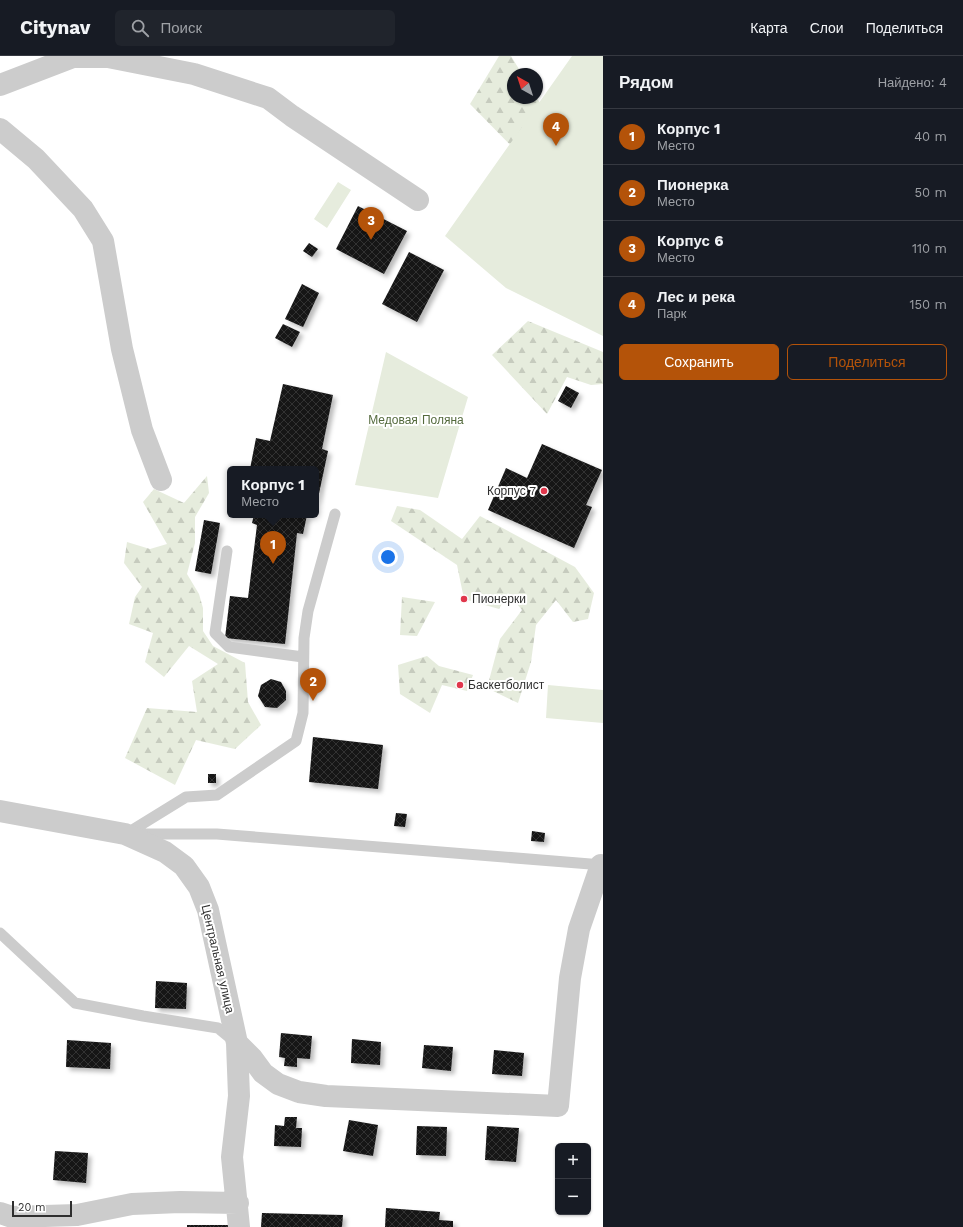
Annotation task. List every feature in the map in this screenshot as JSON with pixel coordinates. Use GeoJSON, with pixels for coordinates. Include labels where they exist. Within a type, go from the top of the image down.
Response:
{"type":"FeatureCollection","features":[{"type":"Feature","properties":{"kind":"street"},"geometry":{"type":"LineString","coordinates":[[0,85],[73,57],[108,57],[194,74],[268,98],[292,116],[418,200]]}},
{"type":"Feature","properties":{"kind":"street"},"geometry":{"type":"LineString","coordinates":[[0,129],[36,159],[82,210],[103,241],[122,349],[142,430],[160,480]]}},
{"type":"Feature","properties":{"kind":"street","name":"Центральная улица"},"geometry":{"type":"LineString","coordinates":[[0,811],[125,834],[165,852],[184,866],[199,888],[208,910],[236,1043],[239,1096],[232,1157],[238,1203],[239,1227]]}},
{"type":"Feature","properties":{"kind":"street"},"geometry":{"type":"LineString","coordinates":[[236,1043],[252,1058],[263,1073],[278,1084],[299,1092],[326,1096],[558,1106],[573,964],[579,929],[602,865]]}},
{"type":"Feature","properties":{"kind":"street"},"geometry":{"type":"LineString","coordinates":[[0,1214],[12,1217],[78,1215],[132,1204],[180,1202],[238,1203]]}},
{"type":"Feature","properties":{"kind":"lane"},"geometry":{"type":"LineString","coordinates":[[125,834],[186,797],[217,795],[296,740],[303,713],[304,638],[308,611],[335,514]]}},
{"type":"Feature","properties":{"kind":"lane"},"geometry":{"type":"LineString","coordinates":[[227,551],[214,633],[229,647],[304,657]]}},
{"type":"Feature","properties":{"kind":"lane"},"geometry":{"type":"LineString","coordinates":[[125,834],[217,834],[602,865]]}},
{"type":"Feature","properties":{"kind":"lane"},"geometry":{"type":"LineString","coordinates":[[0,933],[75,1002],[143,1016],[218,1028],[236,1043]]}},
{"type":"Feature","properties":{"kind":"green space"},"geometry":{"type":"Polygon","coordinates":[[[499,56],[511,56],[518,68],[507,68],[507,104],[541,104],[587,180],[516,151],[470,104],[499,56]]]}},
{"type":"Feature","properties":{"kind":"green space"},"geometry":{"type":"Polygon","coordinates":[[[572,56],[603,56],[603,336],[506,288],[445,236],[538,104],[543,104],[543,97],[572,56]]]}},
{"type":"Feature","properties":{"kind":"green space"},"geometry":{"type":"Polygon","coordinates":[[[338,182],[351,190],[327,228],[314,219],[338,182]]]}},
{"type":"Feature","properties":{"kind":"green space"},"geometry":{"type":"Polygon","coordinates":[[[528,321],[603,352],[603,384],[591,385],[567,377],[547,414],[492,355],[528,321]]]}},
{"type":"Feature","properties":{"kind":"green space","name":"Медовая Поляна"},"geometry":{"type":"Polygon","coordinates":[[[386,352],[468,397],[438,498],[355,485],[386,352]]]}},
{"type":"Feature","properties":{"kind":"green space"},"geometry":{"type":"Polygon","coordinates":[[[207,476],[209,493],[195,517],[195,543],[187,574],[199,594],[203,608],[203,631],[213,646],[245,663],[248,702],[261,725],[235,749],[196,740],[175,785],[125,758],[147,708],[197,712],[192,681],[218,664],[189,646],[164,677],[145,662],[153,633],[129,624],[135,597],[142,587],[124,563],[127,542],[150,549],[167,544],[143,502],[154,489],[184,503],[207,476]]]}},
{"type":"Feature","properties":{"kind":"green space"},"geometry":{"type":"Polygon","coordinates":[[[397,506],[420,510],[462,539],[480,516],[575,567],[594,593],[588,619],[573,622],[556,600],[536,625],[531,662],[518,703],[487,688],[500,639],[522,610],[508,593],[499,609],[464,599],[457,565],[391,521],[397,506]]]}},
{"type":"Feature","properties":{"kind":"green space"},"geometry":{"type":"Polygon","coordinates":[[[402,597],[435,602],[417,636],[400,635],[402,597]]]}},
{"type":"Feature","properties":{"kind":"green space"},"geometry":{"type":"Polygon","coordinates":[[[427,656],[439,666],[473,675],[467,691],[442,685],[430,713],[400,694],[398,665],[427,656]]]}},
{"type":"Feature","properties":{"kind":"green space"},"geometry":{"type":"Polygon","coordinates":[[[548,685],[603,690],[603,723],[546,718],[548,685]]]}},
{"type":"Feature","properties":{"kind":"building"},"geometry":{"type":"Polygon","coordinates":[[[358,206],[407,231],[384,274],[336,249],[358,206]]]}},
{"type":"Feature","properties":{"kind":"building"},"geometry":{"type":"Polygon","coordinates":[[[309,243],[318,249],[312,257],[303,251],[309,243]]]}},
{"type":"Feature","properties":{"kind":"building"},"geometry":{"type":"Polygon","coordinates":[[[409,252],[444,270],[417,322],[382,304],[409,252]]]}},
{"type":"Feature","properties":{"kind":"building"},"geometry":{"type":"Polygon","coordinates":[[[302,284],[319,293],[303,327],[285,319],[302,284]]]}},
{"type":"Feature","properties":{"kind":"building"},"geometry":{"type":"Polygon","coordinates":[[[283,324],[300,332],[292,347],[275,338],[283,324]]]}},
{"type":"Feature","properties":{"kind":"building"},"geometry":{"type":"Polygon","coordinates":[[[283,384],[333,395],[322,449],[328,451],[319,494],[319,466],[251,466],[256,438],[270,441],[283,384]]]}},
{"type":"Feature","properties":{"kind":"building"},"geometry":{"type":"Polygon","coordinates":[[[566,386],[579,393],[571,408],[558,401],[566,386]]]}},
{"type":"Feature","properties":{"kind":"building","name":"Корпус 7"},"geometry":{"type":"Polygon","coordinates":[[[542,444],[602,470],[586,505],[592,507],[574,548],[488,510],[506,468],[527,478],[542,444]]]}},
{"type":"Feature","properties":{"kind":"building"},"geometry":{"type":"Polygon","coordinates":[[[253,518],[306,518],[303,534],[297,533],[285,644],[225,638],[230,596],[248,598],[257,525],[252,523],[253,518]]]}},
{"type":"Feature","properties":{"kind":"building"},"geometry":{"type":"Polygon","coordinates":[[[204,520],[220,523],[211,574],[195,571],[204,520]]]}},
{"type":"Feature","properties":{"kind":"building"},"geometry":{"type":"Polygon","coordinates":[[[271,679],[281,682],[286,691],[286,700],[277,708],[265,707],[258,696],[261,685],[271,679]]]}},
{"type":"Feature","properties":{"kind":"building"},"geometry":{"type":"Polygon","coordinates":[[[313,737],[383,745],[378,789],[309,782],[313,737]]]}},
{"type":"Feature","properties":{"kind":"building"},"geometry":{"type":"Polygon","coordinates":[[[208,774],[216,774],[216,783],[208,783],[208,774]]]}},
{"type":"Feature","properties":{"kind":"building"},"geometry":{"type":"Polygon","coordinates":[[[396,813],[407,814],[405,827],[394,826],[396,813]]]}},
{"type":"Feature","properties":{"kind":"building"},"geometry":{"type":"Polygon","coordinates":[[[532,831],[545,833],[544,842],[531,841],[532,831]]]}},
{"type":"Feature","properties":{"kind":"building"},"geometry":{"type":"Polygon","coordinates":[[[156,981],[187,983],[186,1009],[155,1008],[156,981]]]}},
{"type":"Feature","properties":{"kind":"building"},"geometry":{"type":"Polygon","coordinates":[[[281,1033],[312,1036],[310,1059],[297,1058],[297,1067],[284,1066],[285,1058],[279,1057],[281,1033]]]}},
{"type":"Feature","properties":{"kind":"building"},"geometry":{"type":"Polygon","coordinates":[[[352,1039],[381,1042],[380,1065],[351,1063],[352,1039]]]}},
{"type":"Feature","properties":{"kind":"building"},"geometry":{"type":"Polygon","coordinates":[[[67,1040],[111,1043],[110,1069],[66,1067],[67,1040]]]}},
{"type":"Feature","properties":{"kind":"building"},"geometry":{"type":"Polygon","coordinates":[[[424,1045],[453,1047],[451,1071],[422,1068],[424,1045]]]}},
{"type":"Feature","properties":{"kind":"building"},"geometry":{"type":"Polygon","coordinates":[[[494,1050],[524,1053],[522,1076],[492,1074],[494,1050]]]}},
{"type":"Feature","properties":{"kind":"building"},"geometry":{"type":"Polygon","coordinates":[[[285,1117],[297,1117],[296,1128],[302,1128],[301,1147],[274,1146],[275,1125],[284,1126],[285,1117]]]}},
{"type":"Feature","properties":{"kind":"building"},"geometry":{"type":"Polygon","coordinates":[[[349,1120],[378,1125],[373,1156],[343,1151],[349,1120]]]}},
{"type":"Feature","properties":{"kind":"building"},"geometry":{"type":"Polygon","coordinates":[[[417,1126],[447,1127],[446,1156],[416,1155],[417,1126]]]}},
{"type":"Feature","properties":{"kind":"building"},"geometry":{"type":"Polygon","coordinates":[[[487,1126],[519,1128],[516,1162],[485,1160],[487,1126]]]}},
{"type":"Feature","properties":{"kind":"building"},"geometry":{"type":"Polygon","coordinates":[[[55,1151],[88,1153],[86,1183],[53,1180],[55,1151]]]}},
{"type":"Feature","properties":{"kind":"building"},"geometry":{"type":"Polygon","coordinates":[[[386,1208],[440,1212],[439,1220],[453,1221],[453,1227],[385,1227],[386,1208]]]}},
{"type":"Feature","properties":{"kind":"building"},"geometry":{"type":"Polygon","coordinates":[[[262,1213],[343,1215],[342,1227],[261,1227],[262,1213]]]}},
{"type":"Feature","properties":{"kind":"building"},"geometry":{"type":"Polygon","coordinates":[[[187,1225],[230,1225],[230,1227],[187,1227],[187,1225]]]}},
{"type":"Feature","properties":{"kind":"place","name":"Лес и река"},"geometry":{"type":"Point","coordinates":[556,146]}},
{"type":"Feature","properties":{"kind":"place","name":"Корпус 6"},"geometry":{"type":"Point","coordinates":[371,240]}},
{"type":"Feature","properties":{"kind":"place","name":"Корпус 7"},"geometry":{"type":"Point","coordinates":[544,491]}},
{"type":"Feature","properties":{"kind":"place","name":"Корпус 1"},"geometry":{"type":"Point","coordinates":[273,564]}},
{"type":"Feature","properties":{"kind":"place","name":"Пионерки"},"geometry":{"type":"Point","coordinates":[464,599]}},
{"type":"Feature","properties":{"kind":"place","name":"Баскетболист"},"geometry":{"type":"Point","coordinates":[460,685]}},
{"type":"Feature","properties":{"kind":"place","name":"Пионерка"},"geometry":{"type":"Point","coordinates":[313,701]}}]}
